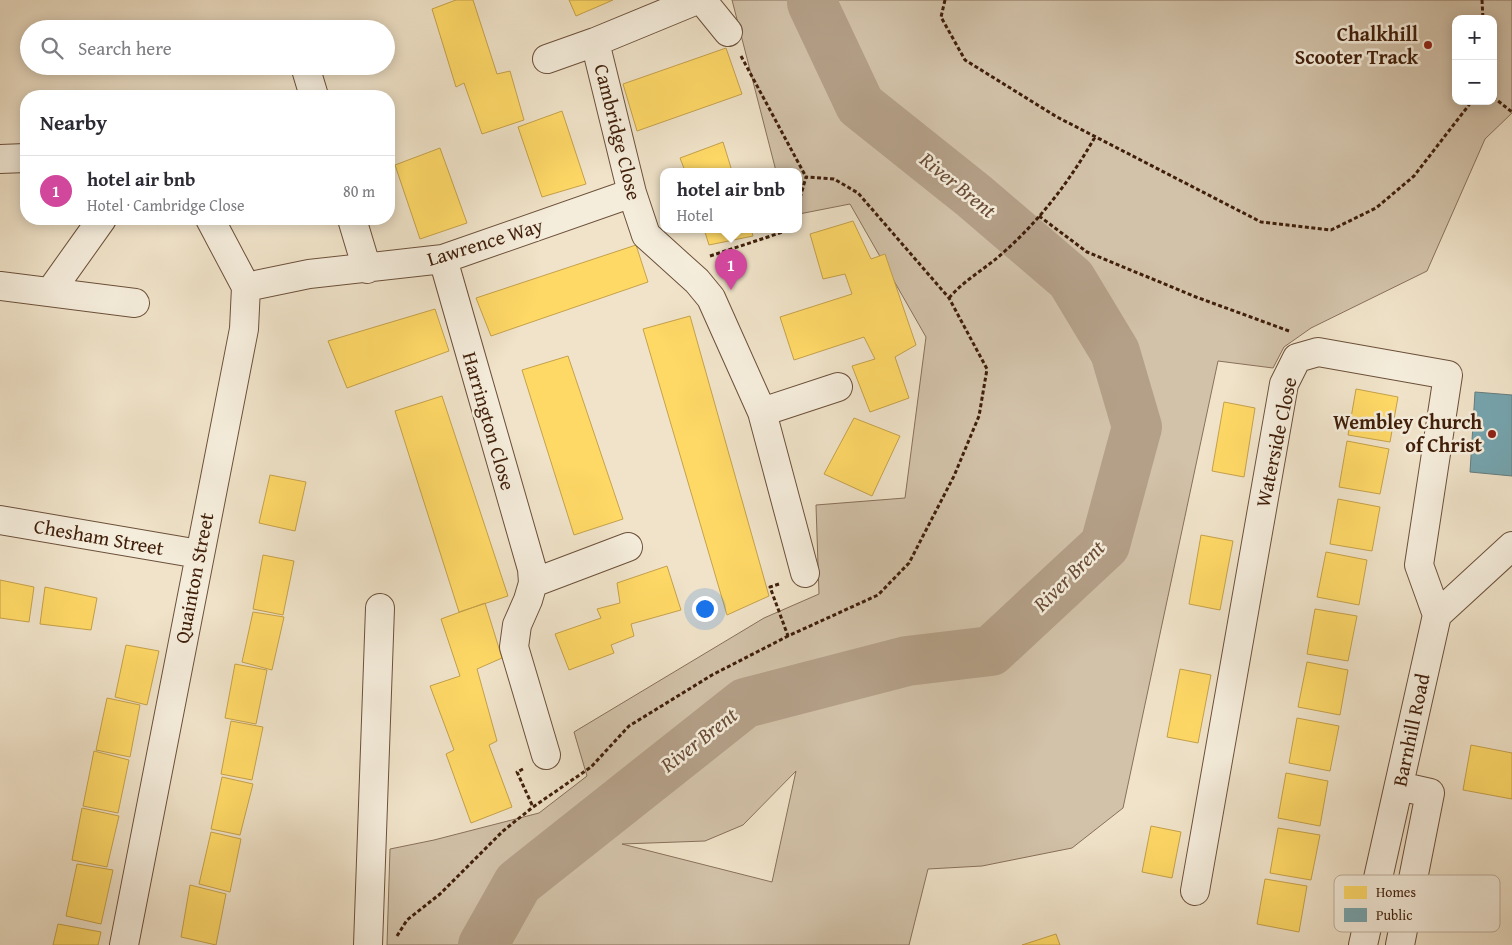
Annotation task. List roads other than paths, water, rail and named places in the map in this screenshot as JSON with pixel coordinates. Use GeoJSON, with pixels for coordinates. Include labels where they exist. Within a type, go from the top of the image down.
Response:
{"type":"FeatureCollection","features":[{"type":"Feature","properties":{"kind":"street","name":"Cambridge Close"},"geometry":{"type":"LineString","coordinates":[[697,0],[596,42],[632,193],[646,235],[678,266],[697,281],[711,298],[762,412],[805,573]]}},
{"type":"Feature","properties":{"kind":"street"},"geometry":{"type":"LineString","coordinates":[[702,0],[728,32]]}},
{"type":"Feature","properties":{"kind":"street"},"geometry":{"type":"LineString","coordinates":[[547,59],[596,42]]}},
{"type":"Feature","properties":{"kind":"street"},"geometry":{"type":"LineString","coordinates":[[308,75],[312,90]]}},
{"type":"Feature","properties":{"kind":"street"},"geometry":{"type":"LineString","coordinates":[[0,159],[20,158]]}},
{"type":"Feature","properties":{"kind":"street","name":"Lawrence Way"},"geometry":{"type":"LineString","coordinates":[[246,288],[309,274],[443,259],[632,193]]}},
{"type":"Feature","properties":{"kind":"street"},"geometry":{"type":"LineString","coordinates":[[50,292],[98,225]]}},
{"type":"Feature","properties":{"kind":"street"},"geometry":{"type":"LineString","coordinates":[[213,225],[246,288]]}},
{"type":"Feature","properties":{"kind":"street"},"geometry":{"type":"LineString","coordinates":[[354,225],[367,269]]}},
{"type":"Feature","properties":{"kind":"street","name":"Harrington Close"},"geometry":{"type":"LineString","coordinates":[[443,259],[532,569],[533,583],[517,625],[514,647],[546,755]]}},
{"type":"Feature","properties":{"kind":"street"},"geometry":{"type":"LineString","coordinates":[[0,286],[135,303]]}},
{"type":"Feature","properties":{"kind":"street","name":"Quainton Street"},"geometry":{"type":"LineString","coordinates":[[124,945],[244,329],[246,288]]}},
{"type":"Feature","properties":{"kind":"street","name":"Waterside Close"},"geometry":{"type":"LineString","coordinates":[[1195,891],[1284,384],[1296,358],[1318,352],[1448,375],[1420,565],[1437,615]]}},
{"type":"Feature","properties":{"kind":"street"},"geometry":{"type":"LineString","coordinates":[[762,412],[838,387]]}},
{"type":"Feature","properties":{"kind":"street","name":"Chesham Street"},"geometry":{"type":"LineString","coordinates":[[0,520],[199,554]]}},
{"type":"Feature","properties":{"kind":"street"},"geometry":{"type":"LineString","coordinates":[[1437,615],[1512,546]]}},
{"type":"Feature","properties":{"kind":"street"},"geometry":{"type":"LineString","coordinates":[[533,583],[628,547]]}},
{"type":"Feature","properties":{"kind":"street"},"geometry":{"type":"LineString","coordinates":[[368,945],[380,608]]}},
{"type":"Feature","properties":{"kind":"street","name":"Barnhill Road"},"geometry":{"type":"LineString","coordinates":[[1379,875],[1437,615]]}},
{"type":"Feature","properties":{"kind":"street"},"geometry":{"type":"LineString","coordinates":[[1399,786],[1430,793],[1414,875]]}},
{"type":"Feature","properties":{"kind":"street","name":"Barnhill Road"},"geometry":{"type":"LineString","coordinates":[[1363,945],[1366,932]]}},
{"type":"Feature","properties":{"kind":"street"},"geometry":{"type":"LineString","coordinates":[[1400,945],[1403,932]]}},
{"type":"Feature","properties":{"kind":"waterway","name":"River Brent"},"geometry":{"type":"LineString","coordinates":[[483,945],[518,883],[745,703],[907,661],[991,651],[1105,545],[1137,427],[1115,352],[1071,279],[974,196],[860,105],[812,0]]}},
{"type":"Feature","properties":{"kind":"place","name":"Chalkhill Scooter Track"},"geometry":{"type":"Point","coordinates":[1428,45]}},
{"type":"Feature","properties":{"kind":"place","name":"hotel air bnb"},"geometry":{"type":"Point","coordinates":[731,290]}},
{"type":"Feature","properties":{"kind":"place","name":"Wembley Church of Christ"},"geometry":{"type":"Point","coordinates":[1492,434]}}]}
